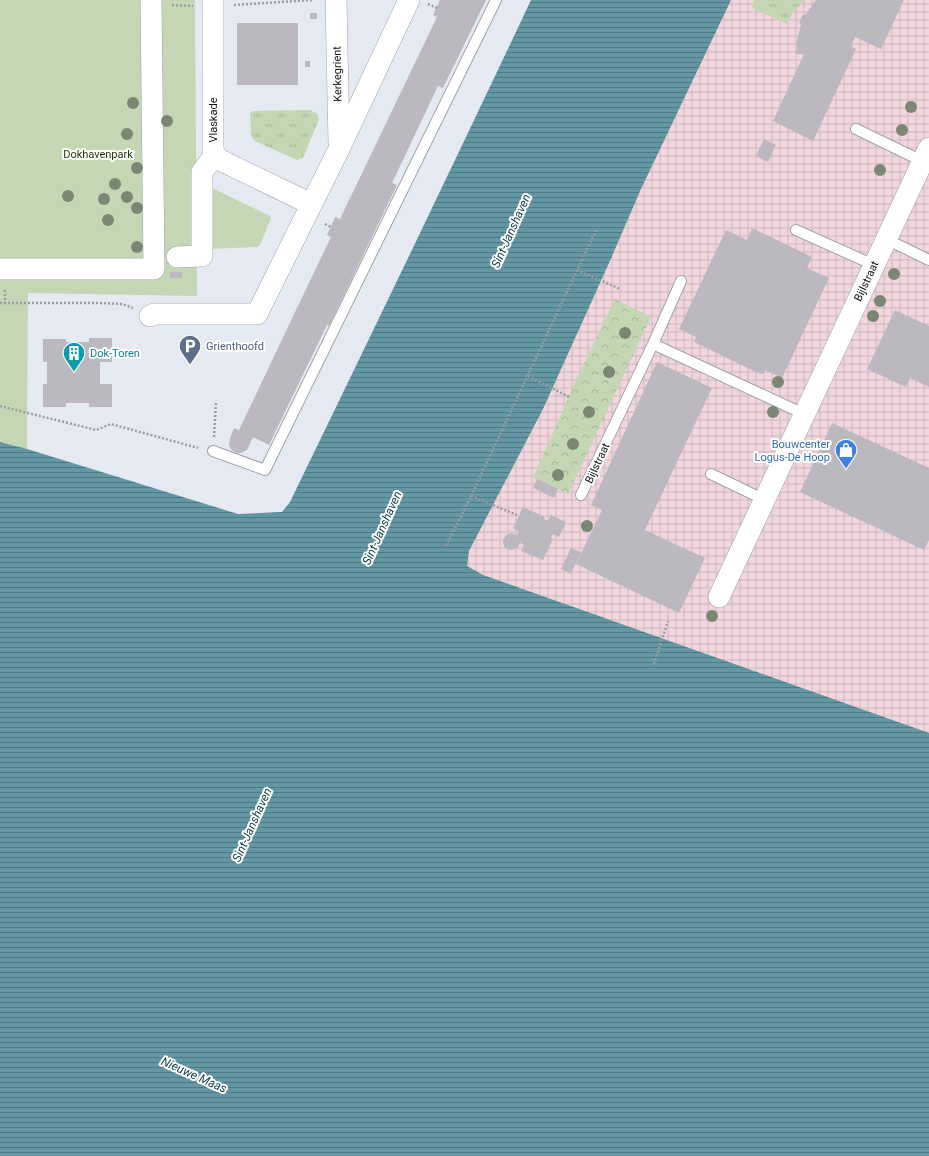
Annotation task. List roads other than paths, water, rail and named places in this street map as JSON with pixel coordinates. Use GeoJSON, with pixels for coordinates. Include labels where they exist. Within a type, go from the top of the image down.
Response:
{"type":"FeatureCollection","features":[{"type":"Feature","properties":{"kind":"street"},"geometry":{"type":"LineString","coordinates":[[0,269],[154,269],[151,0]]}},
{"type":"Feature","properties":{"kind":"street","name":"Kerkegrient"},"geometry":{"type":"LineString","coordinates":[[336,0],[339,149]]}},
{"type":"Feature","properties":{"kind":"street"},"geometry":{"type":"LineString","coordinates":[[150,316],[154,314],[258,314],[339,149],[409,0]]}},
{"type":"Feature","properties":{"kind":"street","name":"Vlaskade"},"geometry":{"type":"LineString","coordinates":[[214,3],[215,155],[220,160],[312,204]]}},
{"type":"Feature","properties":{"kind":"street","name":"Bijlstraat"},"geometry":{"type":"LineString","coordinates":[[719,597],[926,154]]}},
{"type":"Feature","properties":{"kind":"street"},"geometry":{"type":"LineString","coordinates":[[177,257],[202,256],[202,172],[215,155]]}},
{"type":"Feature","properties":{"kind":"lane"},"geometry":{"type":"LineString","coordinates":[[213,451],[265,470],[496,0]]}},
{"type":"Feature","properties":{"kind":"lane"},"geometry":{"type":"LineString","coordinates":[[856,129],[926,154]]}},
{"type":"Feature","properties":{"kind":"lane"},"geometry":{"type":"LineString","coordinates":[[796,230],[874,265]]}},
{"type":"Feature","properties":{"kind":"lane"},"geometry":{"type":"LineString","coordinates":[[886,239],[929,260]]}},
{"type":"Feature","properties":{"kind":"lane","name":"Bijlstraat"},"geometry":{"type":"LineString","coordinates":[[581,495],[653,344],[680,282]]}},
{"type":"Feature","properties":{"kind":"lane"},"geometry":{"type":"LineString","coordinates":[[653,344],[804,414]]}},
{"type":"Feature","properties":{"kind":"lane"},"geometry":{"type":"LineString","coordinates":[[711,474],[765,500]]}},
{"type":"Feature","properties":{"kind":"water"},"geometry":{"type":"Polygon","coordinates":[[[531,0],[731,0],[641,189],[543,409],[469,551],[467,566],[483,575],[929,733],[929,1156],[0,1156],[0,442],[238,514],[282,512],[290,502],[531,0]]]}},
{"type":"Feature","properties":{"kind":"place","name":"Grienthoofd"},"geometry":{"type":"Point","coordinates":[190,366]}},
{"type":"Feature","properties":{"kind":"place","name":"Dok-Toren"},"geometry":{"type":"Point","coordinates":[74,372]}},
{"type":"Feature","properties":{"kind":"place","name":"Bouwcenter Logus-De Hoop"},"geometry":{"type":"Point","coordinates":[846,470]}},
{"type":"Feature","properties":{"kind":"park label","name":"Dokhavenpark"},"geometry":{"type":"Point","coordinates":[98,154]}},
{"type":"Feature","properties":{"kind":"water label","name":"Sint-Janshaven"},"geometry":{"type":"Point","coordinates":[511,231]}},
{"type":"Feature","properties":{"kind":"water label","name":"Sint-Janshaven"},"geometry":{"type":"Point","coordinates":[382,528]}},
{"type":"Feature","properties":{"kind":"water label","name":"Sint-Janshaven"},"geometry":{"type":"Point","coordinates":[252,825]}},
{"type":"Feature","properties":{"kind":"water label","name":"Nieuwe Maas"},"geometry":{"type":"Point","coordinates":[194,1075]}}]}
